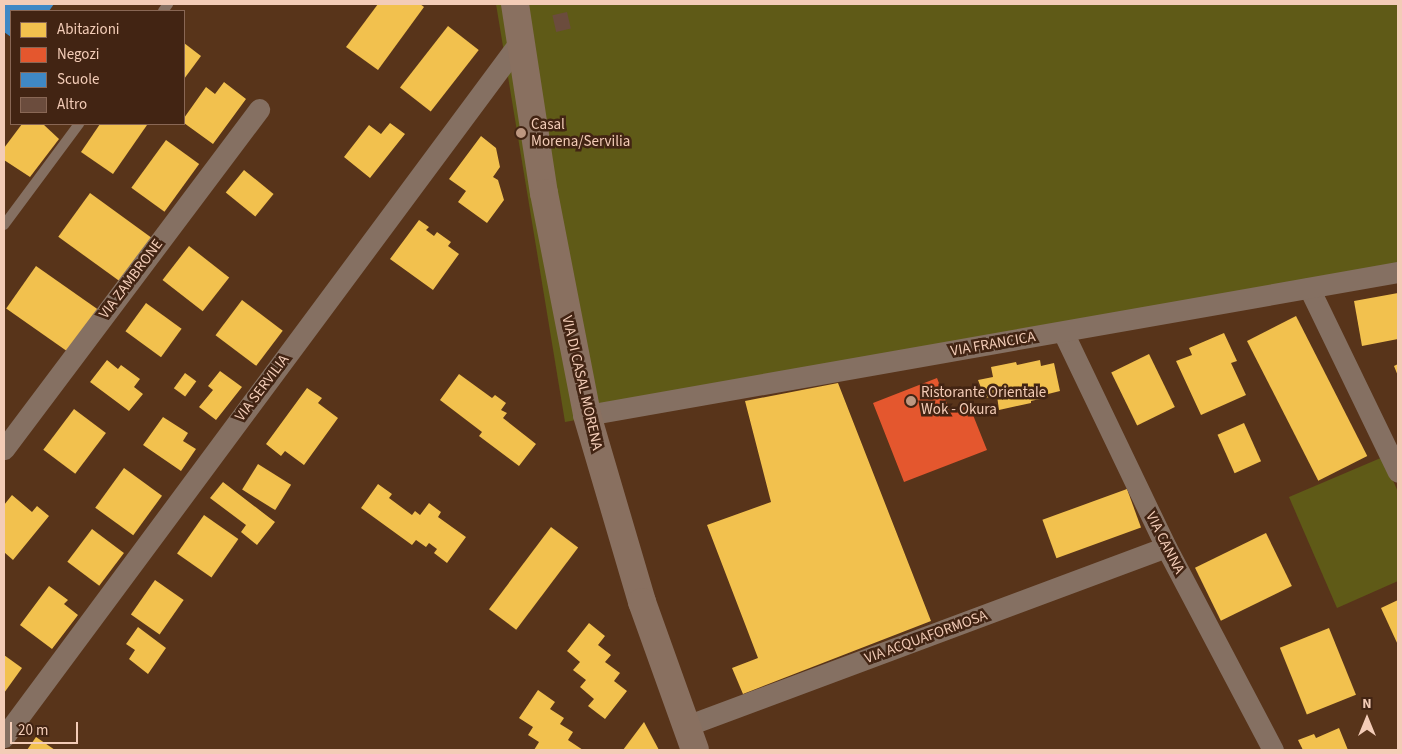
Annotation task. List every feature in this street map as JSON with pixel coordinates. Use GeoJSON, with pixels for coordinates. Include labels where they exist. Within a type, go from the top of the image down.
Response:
{"type":"FeatureCollection","features":[{"type":"Feature","properties":{"kind":"main road","name":"VIA DI CASAL MORENA"},"geometry":{"type":"LineString","coordinates":[[515,4],[544,193],[587,415],[639,594],[691,738]]}},
{"type":"Feature","properties":{"kind":"street","name":"VIA SERVILIA"},"geometry":{"type":"LineString","coordinates":[[4,737],[521,40]]}},
{"type":"Feature","properties":{"kind":"street","name":"VIA ZAMBRONE"},"geometry":{"type":"LineString","coordinates":[[4,449],[259,109]]}},
{"type":"Feature","properties":{"kind":"street","name":"VIA FRANCICA"},"geometry":{"type":"LineString","coordinates":[[587,415],[1398,272]]}},
{"type":"Feature","properties":{"kind":"street"},"geometry":{"type":"LineString","coordinates":[[1308,288],[1398,472]]}},
{"type":"Feature","properties":{"kind":"street","name":"VIA CANNA"},"geometry":{"type":"LineString","coordinates":[[1063,332],[1166,547],[1272,750]]}},
{"type":"Feature","properties":{"kind":"street","name":"VIA ACQUAFORMOSA"},"geometry":{"type":"LineString","coordinates":[[691,738],[1166,547]]}},
{"type":"Feature","properties":{"kind":"lane"},"geometry":{"type":"LineString","coordinates":[[4,226],[78,125]]}},
{"type":"Feature","properties":{"kind":"shaded area"},"geometry":{"type":"Polygon","coordinates":[[[496,4],[1398,4],[1398,272],[565,422],[496,4]]]}},
{"type":"Feature","properties":{"kind":"shaded area"},"geometry":{"type":"Polygon","coordinates":[[[1383,457],[1398,492],[1398,581],[1337,608],[1289,497],[1383,457]]]}},
{"type":"Feature","properties":{"kind":"building: Abitazioni"},"geometry":{"type":"Polygon","coordinates":[[[378,4],[420,4],[424,7],[378,70],[346,47],[378,4]]]}},
{"type":"Feature","properties":{"kind":"building: Abitazioni"},"geometry":{"type":"Polygon","coordinates":[[[448,26],[479,50],[431,111],[400,87],[448,26]]]}},
{"type":"Feature","properties":{"kind":"building: Abitazioni"},"geometry":{"type":"Polygon","coordinates":[[[185,44],[201,56],[185,78],[185,44]]]}},
{"type":"Feature","properties":{"kind":"building: Abitazioni"},"geometry":{"type":"Polygon","coordinates":[[[224,82],[246,99],[213,144],[185,124],[185,117],[206,87],[215,94],[224,82]]]}},
{"type":"Feature","properties":{"kind":"building: Abitazioni"},"geometry":{"type":"Polygon","coordinates":[[[390,123],[405,134],[370,178],[344,157],[369,125],[381,134],[390,123]]]}},
{"type":"Feature","properties":{"kind":"building: Abitazioni"},"geometry":{"type":"Polygon","coordinates":[[[21,125],[44,125],[59,139],[30,177],[4,160],[4,148],[21,125]]]}},
{"type":"Feature","properties":{"kind":"building: Abitazioni"},"geometry":{"type":"Polygon","coordinates":[[[99,125],[147,125],[113,174],[81,152],[99,125]]]}},
{"type":"Feature","properties":{"kind":"building: Abitazioni"},"geometry":{"type":"Polygon","coordinates":[[[481,136],[496,148],[500,167],[493,177],[498,180],[504,200],[487,223],[458,202],[466,191],[449,179],[481,136]]]}},
{"type":"Feature","properties":{"kind":"building: Abitazioni"},"geometry":{"type":"Polygon","coordinates":[[[166,140],[199,164],[164,212],[131,188],[166,140]]]}},
{"type":"Feature","properties":{"kind":"building: Abitazioni"},"geometry":{"type":"Polygon","coordinates":[[[244,170],[274,194],[255,216],[226,193],[244,170]]]}},
{"type":"Feature","properties":{"kind":"building: Abitazioni"},"geometry":{"type":"Polygon","coordinates":[[[90,193],[154,239],[122,283],[58,237],[90,193]]]}},
{"type":"Feature","properties":{"kind":"building: Abitazioni"},"geometry":{"type":"Polygon","coordinates":[[[419,220],[429,227],[426,230],[434,236],[437,232],[451,242],[448,246],[459,254],[433,290],[390,259],[419,220]]]}},
{"type":"Feature","properties":{"kind":"building: Abitazioni"},"geometry":{"type":"Polygon","coordinates":[[[189,246],[229,277],[203,311],[163,280],[189,246]]]}},
{"type":"Feature","properties":{"kind":"building: Abitazioni"},"geometry":{"type":"Polygon","coordinates":[[[36,266],[99,310],[69,353],[6,309],[36,266]]]}},
{"type":"Feature","properties":{"kind":"building: Abitazioni"},"geometry":{"type":"Polygon","coordinates":[[[1398,293],[1398,339],[1362,346],[1354,301],[1398,293]]]}},
{"type":"Feature","properties":{"kind":"building: Abitazioni"},"geometry":{"type":"Polygon","coordinates":[[[242,300],[283,331],[256,366],[216,335],[242,300]]]}},
{"type":"Feature","properties":{"kind":"building: Abitazioni"},"geometry":{"type":"Polygon","coordinates":[[[146,303],[182,329],[161,357],[125,331],[146,303]]]}},
{"type":"Feature","properties":{"kind":"building: Abitazioni"},"geometry":{"type":"Polygon","coordinates":[[[1296,316],[1367,456],[1318,481],[1247,341],[1296,316]]]}},
{"type":"Feature","properties":{"kind":"building: Abitazioni"},"geometry":{"type":"Polygon","coordinates":[[[1224,333],[1237,361],[1231,363],[1246,395],[1201,415],[1176,361],[1192,355],[1189,348],[1224,333]]]}},
{"type":"Feature","properties":{"kind":"building: Abitazioni"},"geometry":{"type":"Polygon","coordinates":[[[1149,354],[1175,407],[1137,425],[1111,372],[1149,354]]]}},
{"type":"Feature","properties":{"kind":"building: Abitazioni"},"geometry":{"type":"Polygon","coordinates":[[[107,360],[118,369],[121,365],[140,379],[134,387],[143,394],[129,411],[90,382],[107,360]]]}},
{"type":"Feature","properties":{"kind":"building: Abitazioni"},"geometry":{"type":"Polygon","coordinates":[[[1040,360],[1041,366],[1054,363],[1060,391],[1044,395],[1044,398],[1031,401],[1031,403],[999,410],[997,396],[985,398],[978,380],[993,377],[991,367],[1016,362],[1017,365],[1040,360]]]}},
{"type":"Feature","properties":{"kind":"building: Abitazioni"},"geometry":{"type":"Polygon","coordinates":[[[1398,364],[1398,376],[1394,366],[1398,364]]]}},
{"type":"Feature","properties":{"kind":"building: Abitazioni"},"geometry":{"type":"Polygon","coordinates":[[[220,371],[242,387],[216,420],[199,407],[213,390],[208,386],[220,371]]]}},
{"type":"Feature","properties":{"kind":"building: Abitazioni"},"geometry":{"type":"Polygon","coordinates":[[[185,373],[196,381],[185,397],[174,388],[185,373]]]}},
{"type":"Feature","properties":{"kind":"building: Abitazioni"},"geometry":{"type":"Polygon","coordinates":[[[459,374],[492,398],[495,395],[506,403],[501,410],[507,413],[503,418],[536,444],[519,466],[479,436],[482,432],[440,400],[459,374]]]}},
{"type":"Feature","properties":{"kind":"building: Abitazioni"},"geometry":{"type":"Polygon","coordinates":[[[838,383],[931,621],[743,694],[732,668],[758,658],[707,525],[771,502],[745,401],[838,383]]]}},
{"type":"Feature","properties":{"kind":"building: Abitazioni"},"geometry":{"type":"Polygon","coordinates":[[[307,388],[322,398],[318,403],[338,418],[304,465],[285,451],[281,456],[266,444],[307,388]]]}},
{"type":"Feature","properties":{"kind":"building: Abitazioni"},"geometry":{"type":"Polygon","coordinates":[[[74,409],[106,433],[75,474],[43,450],[74,409]]]}},
{"type":"Feature","properties":{"kind":"building: Abitazioni"},"geometry":{"type":"Polygon","coordinates":[[[163,417],[188,433],[183,441],[196,449],[181,471],[143,445],[163,417]]]}},
{"type":"Feature","properties":{"kind":"building: Abitazioni"},"geometry":{"type":"Polygon","coordinates":[[[1244,423],[1261,461],[1235,473],[1218,435],[1244,423]]]}},
{"type":"Feature","properties":{"kind":"building: Abitazioni"},"geometry":{"type":"Polygon","coordinates":[[[258,464],[291,485],[275,510],[242,489],[258,464]]]}},
{"type":"Feature","properties":{"kind":"building: Abitazioni"},"geometry":{"type":"Polygon","coordinates":[[[124,468],[162,496],[133,535],[95,508],[124,468]]]}},
{"type":"Feature","properties":{"kind":"building: Abitazioni"},"geometry":{"type":"Polygon","coordinates":[[[223,482],[275,522],[257,545],[241,532],[246,525],[210,498],[223,482]]]}},
{"type":"Feature","properties":{"kind":"building: Abitazioni"},"geometry":{"type":"Polygon","coordinates":[[[378,484],[392,494],[389,498],[412,515],[415,511],[420,515],[429,503],[441,512],[438,517],[466,537],[447,563],[434,553],[437,549],[429,543],[426,547],[416,540],[412,545],[361,508],[378,484]]]}},
{"type":"Feature","properties":{"kind":"building: Abitazioni"},"geometry":{"type":"Polygon","coordinates":[[[1127,489],[1141,528],[1056,558],[1042,520],[1127,489]]]}},
{"type":"Feature","properties":{"kind":"building: Abitazioni"},"geometry":{"type":"Polygon","coordinates":[[[12,495],[32,512],[37,506],[49,516],[13,560],[4,552],[4,505],[12,495]]]}},
{"type":"Feature","properties":{"kind":"building: Abitazioni"},"geometry":{"type":"Polygon","coordinates":[[[204,515],[238,539],[211,578],[177,554],[204,515]]]}},
{"type":"Feature","properties":{"kind":"building: Abitazioni"},"geometry":{"type":"Polygon","coordinates":[[[551,527],[578,547],[516,630],[489,609],[551,527]]]}},
{"type":"Feature","properties":{"kind":"building: Abitazioni"},"geometry":{"type":"Polygon","coordinates":[[[92,529],[124,553],[99,586],[67,562],[92,529]]]}},
{"type":"Feature","properties":{"kind":"building: Abitazioni"},"geometry":{"type":"Polygon","coordinates":[[[1266,533],[1292,586],[1221,621],[1195,568],[1266,533]]]}},
{"type":"Feature","properties":{"kind":"building: Abitazioni"},"geometry":{"type":"Polygon","coordinates":[[[155,580],[184,600],[160,634],[131,614],[155,580]]]}},
{"type":"Feature","properties":{"kind":"building: Abitazioni"},"geometry":{"type":"Polygon","coordinates":[[[49,586],[68,600],[64,604],[78,615],[52,649],[20,625],[49,586]]]}},
{"type":"Feature","properties":{"kind":"building: Abitazioni"},"geometry":{"type":"Polygon","coordinates":[[[1398,600],[1398,645],[1381,608],[1398,600]]]}},
{"type":"Feature","properties":{"kind":"building: Abitazioni"},"geometry":{"type":"Polygon","coordinates":[[[589,623],[605,636],[598,645],[611,655],[605,662],[620,673],[614,681],[627,691],[605,719],[588,706],[594,699],[580,687],[586,680],[573,670],[580,662],[567,651],[589,623]]]}},
{"type":"Feature","properties":{"kind":"building: Abitazioni"},"geometry":{"type":"Polygon","coordinates":[[[138,627],[166,648],[148,674],[129,659],[135,650],[126,644],[138,627]]]}},
{"type":"Feature","properties":{"kind":"building: Abitazioni"},"geometry":{"type":"Polygon","coordinates":[[[1329,628],[1356,695],[1307,715],[1280,648],[1329,628]]]}},
{"type":"Feature","properties":{"kind":"building: Abitazioni"},"geometry":{"type":"Polygon","coordinates":[[[4,655],[22,668],[4,693],[4,655]]]}},
{"type":"Feature","properties":{"kind":"building: Abitazioni"},"geometry":{"type":"Polygon","coordinates":[[[538,690],[555,702],[550,709],[564,718],[560,724],[573,732],[568,740],[583,750],[534,750],[539,742],[528,735],[533,727],[519,718],[538,690]]]}},
{"type":"Feature","properties":{"kind":"building: Abitazioni"},"geometry":{"type":"Polygon","coordinates":[[[644,722],[659,750],[623,750],[644,722]]]}},
{"type":"Feature","properties":{"kind":"building: Abitazioni"},"geometry":{"type":"Polygon","coordinates":[[[1339,728],[1348,750],[1303,750],[1298,740],[1314,734],[1316,738],[1339,728]]]}},
{"type":"Feature","properties":{"kind":"building: Abitazioni"},"geometry":{"type":"Polygon","coordinates":[[[36,737],[55,750],[27,750],[36,737]]]}},
{"type":"Feature","properties":{"kind":"building: Negozi"},"geometry":{"type":"Polygon","coordinates":[[[937,378],[950,412],[969,405],[987,450],[904,482],[873,403],[937,378]]]}},
{"type":"Feature","properties":{"kind":"building: Scuole"},"geometry":{"type":"Polygon","coordinates":[[[4,4],[54,4],[50,10],[10,10],[10,36],[4,32],[4,4]]]}},
{"type":"Feature","properties":{"kind":"building: Altro"},"geometry":{"type":"Polygon","coordinates":[[[567,12],[571,29],[556,32],[552,15],[567,12]]]}},
{"type":"Feature","properties":{"kind":"place","name":"Casal Morena/Servilia"},"geometry":{"type":"Point","coordinates":[521,133]}},
{"type":"Feature","properties":{"kind":"place","name":"Ristorante Orientale Wok - Okura"},"geometry":{"type":"Point","coordinates":[911,401]}}]}
